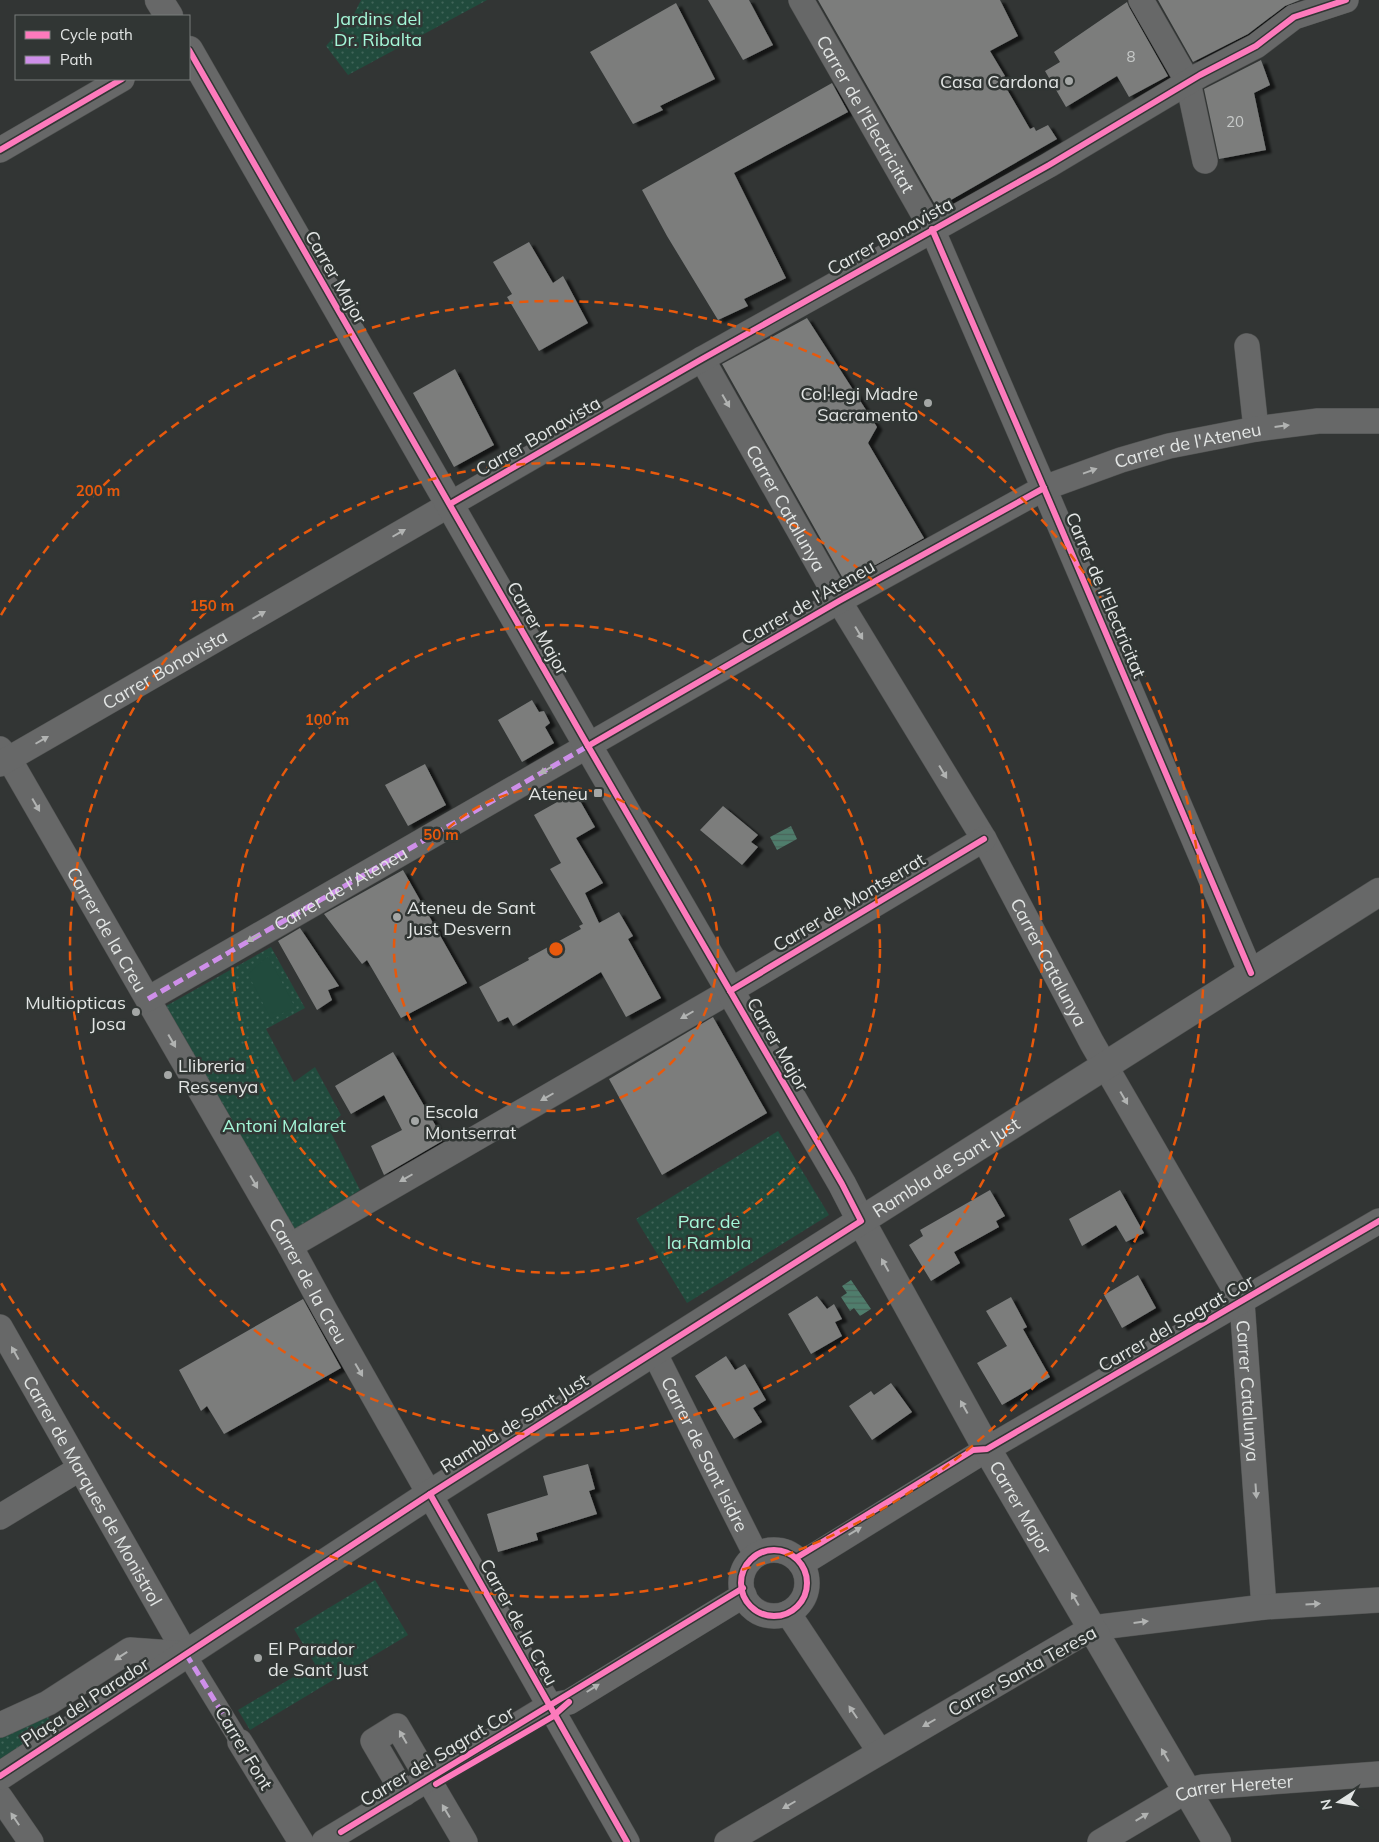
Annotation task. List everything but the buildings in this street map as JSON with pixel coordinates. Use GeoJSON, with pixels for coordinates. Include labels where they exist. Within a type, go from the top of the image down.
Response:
{"type":"FeatureCollection","features":[{"type":"Feature","properties":{"kind":"street"},"geometry":{"type":"LineString","coordinates":[[159,0],[168,15]]}},
{"type":"Feature","properties":{"kind":"street","name":"Carrer de l'Electricitat"},"geometry":{"type":"LineString","coordinates":[[801,0],[932,229],[1251,973]]}},
{"type":"Feature","properties":{"kind":"street"},"geometry":{"type":"LineString","coordinates":[[1141,0],[1188,82],[1205,161]]}},
{"type":"Feature","properties":{"kind":"street","name":"Carrer Bonavista"},"geometry":{"type":"LineString","coordinates":[[3,757],[702,359],[1049,165],[1188,82],[1256,46],[1294,17],[1346,0]]}},
{"type":"Feature","properties":{"kind":"street","name":"Carrer Major"},"geometry":{"type":"LineString","coordinates":[[190,52],[588,746],[842,1184],[988,1450],[1217,1842]]}},
{"type":"Feature","properties":{"kind":"street"},"geometry":{"type":"LineString","coordinates":[[0,150],[120,80]]}},
{"type":"Feature","properties":{"kind":"street"},"geometry":{"type":"LineString","coordinates":[[1247,346],[1256,428]]}},
{"type":"Feature","properties":{"kind":"street","name":"Carrer Catalunya"},"geometry":{"type":"LineString","coordinates":[[702,359],[839,601],[984,839],[1105,1066],[1242,1302],[1264,1607]]}},
{"type":"Feature","properties":{"kind":"street","name":"Carrer de l'Ateneu"},"geometry":{"type":"LineString","coordinates":[[148,999],[839,601],[1044,488],[1121,460],[1168,446],[1256,428],[1318,421],[1379,421]]}},
{"type":"Feature","properties":{"kind":"street","name":"Carrer de la Creu"},"geometry":{"type":"LineString","coordinates":[[3,757],[148,999],[627,1842]]}},
{"type":"Feature","properties":{"kind":"street","name":"Carrer de Montserrat"},"geometry":{"type":"LineString","coordinates":[[290,1246],[730,991],[984,839]]}},
{"type":"Feature","properties":{"kind":"street","name":"Rambla de Sant Just"},"geometry":{"type":"LineString","coordinates":[[186,1654],[430,1494],[1379,892]]}},
{"type":"Feature","properties":{"kind":"street","name":"Carrer del Sagrat Cor"},"geometry":{"type":"LineString","coordinates":[[801,1564],[988,1450],[1379,1221]]}},
{"type":"Feature","properties":{"kind":"street","name":"Carrer de Marques de Monistrol"},"geometry":{"type":"LineString","coordinates":[[0,1327],[79,1469],[186,1654]]}},
{"type":"Feature","properties":{"kind":"street","name":"Carrer de Sant Isidre"},"geometry":{"type":"LineString","coordinates":[[654,1352],[756,1555]]}},
{"type":"Feature","properties":{"kind":"street"},"geometry":{"type":"LineString","coordinates":[[0,1517],[79,1469]]}},
{"type":"Feature","properties":{"kind":"street"},"geometry":{"type":"LineString","coordinates":[[780,1550],[792,1555],[801,1564],[807,1577],[806,1592],[799,1605],[788,1613],[775,1616],[762,1614],[751,1606],[744,1595],[743,1573],[748,1563],[756,1555],[780,1550]]}},
{"type":"Feature","properties":{"kind":"street","name":"Carrer del Sagrat Cor"},"geometry":{"type":"LineString","coordinates":[[324,1842],[549,1706],[569,1702],[744,1595]]}},
{"type":"Feature","properties":{"kind":"street","name":"Carrer Santa Teresa"},"geometry":{"type":"LineString","coordinates":[[727,1842],[1092,1628],[1264,1607],[1379,1600]]}},
{"type":"Feature","properties":{"kind":"street"},"geometry":{"type":"LineString","coordinates":[[788,1613],[880,1752]]}},
{"type":"Feature","properties":{"kind":"street"},"geometry":{"type":"LineString","coordinates":[[0,1725],[48,1703],[130,1650],[186,1654]]}},
{"type":"Feature","properties":{"kind":"street","name":"Plaça del Parador"},"geometry":{"type":"LineString","coordinates":[[0,1776],[186,1654]]}},
{"type":"Feature","properties":{"kind":"street","name":"Carrer Font"},"geometry":{"type":"LineString","coordinates":[[186,1654],[301,1842]]}},
{"type":"Feature","properties":{"kind":"street"},"geometry":{"type":"LineString","coordinates":[[48,1703],[79,1723]]}},
{"type":"Feature","properties":{"kind":"street","name":"Carrer del Sagrat Cor"},"geometry":{"type":"LineString","coordinates":[[404,1794],[373,1741],[397,1726],[427,1780]]}},
{"type":"Feature","properties":{"kind":"street","name":"Carrer Hereter"},"geometry":{"type":"LineString","coordinates":[[1100,1842],[1186,1791],[1203,1787],[1379,1774]]}},
{"type":"Feature","properties":{"kind":"street"},"geometry":{"type":"LineString","coordinates":[[427,1780],[465,1842]]}},
{"type":"Feature","properties":{"kind":"street"},"geometry":{"type":"LineString","coordinates":[[0,1797],[31,1842]]}},
{"type":"Feature","properties":{"kind":"green space","name":"Jardins del Dr. Ribalta"},"geometry":{"type":"Polygon","coordinates":[[[361,0],[487,0],[348,75],[326,46],[354,14],[361,0]]]}},
{"type":"Feature","properties":{"kind":"green space","name":"Antoni Malaret"},"geometry":{"type":"Polygon","coordinates":[[[271,947],[305,1008],[266,1029],[294,1082],[315,1067],[341,1115],[328,1127],[360,1190],[295,1233],[166,1006],[271,947]]]}},
{"type":"Feature","properties":{"kind":"green space"},"geometry":{"type":"Polygon","coordinates":[[[268,956],[295,1007],[271,1019],[248,974],[268,956]]]}},
{"type":"Feature","properties":{"kind":"green space","name":"Parc de la Rambla"},"geometry":{"type":"Polygon","coordinates":[[[778,1131],[829,1215],[687,1303],[636,1219],[778,1131]]]}},
{"type":"Feature","properties":{"kind":"green space"},"geometry":{"type":"Polygon","coordinates":[[[375,1580],[408,1635],[250,1730],[238,1710],[315,1664],[294,1629],[375,1580]]]}},
{"type":"Feature","properties":{"kind":"green space"},"geometry":{"type":"Polygon","coordinates":[[[46,1714],[57,1729],[0,1764],[0,1737],[21,1729],[46,1714]]]}},
{"type":"Feature","properties":{"kind":"shaded area"},"geometry":{"type":"Polygon","coordinates":[[[791,826],[797,839],[777,850],[770,837],[791,826]]]}},
{"type":"Feature","properties":{"kind":"shaded area"},"geometry":{"type":"Polygon","coordinates":[[[851,1280],[871,1309],[860,1316],[854,1308],[850,1311],[841,1297],[847,1293],[842,1286],[851,1280]]]}},
{"type":"Feature","properties":{"kind":"marked path"},"geometry":{"type":"LineString","coordinates":[[148,999],[588,746]]}},
{"type":"Feature","properties":{"kind":"marked path"},"geometry":{"type":"LineString","coordinates":[[186,1654],[240,1742]]}},
{"type":"Feature","properties":{"kind":"cycle path"},"geometry":{"type":"LineString","coordinates":[[450,504],[702,359],[1049,165],[1200,75],[1256,46],[1294,17],[1346,0]]}},
{"type":"Feature","properties":{"kind":"cycle path"},"geometry":{"type":"LineString","coordinates":[[0,1776],[430,1494],[861,1221],[842,1184],[588,746],[190,52]]}},
{"type":"Feature","properties":{"kind":"cycle path"},"geometry":{"type":"LineString","coordinates":[[0,150],[120,80]]}},
{"type":"Feature","properties":{"kind":"cycle path"},"geometry":{"type":"LineString","coordinates":[[932,229],[1251,973]]}},
{"type":"Feature","properties":{"kind":"cycle path"},"geometry":{"type":"LineString","coordinates":[[588,746],[839,601],[1044,488]]}},
{"type":"Feature","properties":{"kind":"cycle path"},"geometry":{"type":"LineString","coordinates":[[730,991],[984,839]]}},
{"type":"Feature","properties":{"kind":"cycle path"},"geometry":{"type":"LineString","coordinates":[[796,1558],[973,1450],[987,1449],[1379,1221]]}},
{"type":"Feature","properties":{"kind":"cycle path"},"geometry":{"type":"LineString","coordinates":[[430,1494],[627,1842]]}},
{"type":"Feature","properties":{"kind":"cycle path"},"geometry":{"type":"LineString","coordinates":[[774,1550],[786,1553],[797,1560],[804,1571],[807,1583],[804,1595],[797,1606],[786,1613],[774,1616],[762,1613],[751,1606],[744,1595],[741,1583],[744,1571],[751,1560],[762,1553],[774,1550]]}},
{"type":"Feature","properties":{"kind":"cycle path"},"geometry":{"type":"LineString","coordinates":[[341,1832],[743,1588]]}},
{"type":"Feature","properties":{"kind":"cycle path"},"geometry":{"type":"LineString","coordinates":[[436,1784],[552,1717],[569,1702]]}},
{"type":"Feature","properties":{"kind":"place","name":"Casa Cardona"},"geometry":{"type":"Point","coordinates":[1069,81]}},
{"type":"Feature","properties":{"kind":"place","name":"Col·legi Madre Sacramento"},"geometry":{"type":"Point","coordinates":[928,403]}},
{"type":"Feature","properties":{"kind":"place","name":"Ateneu"},"geometry":{"type":"Point","coordinates":[598,793]}},
{"type":"Feature","properties":{"kind":"place","name":"Ateneu de Sant Just Desvern"},"geometry":{"type":"Point","coordinates":[397,917]}},
{"type":"Feature","properties":{"kind":"place","name":"Multiopticas Josa"},"geometry":{"type":"Point","coordinates":[136,1012]}},
{"type":"Feature","properties":{"kind":"place","name":"Llibreria Ressenya"},"geometry":{"type":"Point","coordinates":[168,1075]}},
{"type":"Feature","properties":{"kind":"place","name":"Escola Montserrat"},"geometry":{"type":"Point","coordinates":[415,1121]}},
{"type":"Feature","properties":{"kind":"place","name":"El Parador de Sant Just"},"geometry":{"type":"Point","coordinates":[258,1658]}}]}
